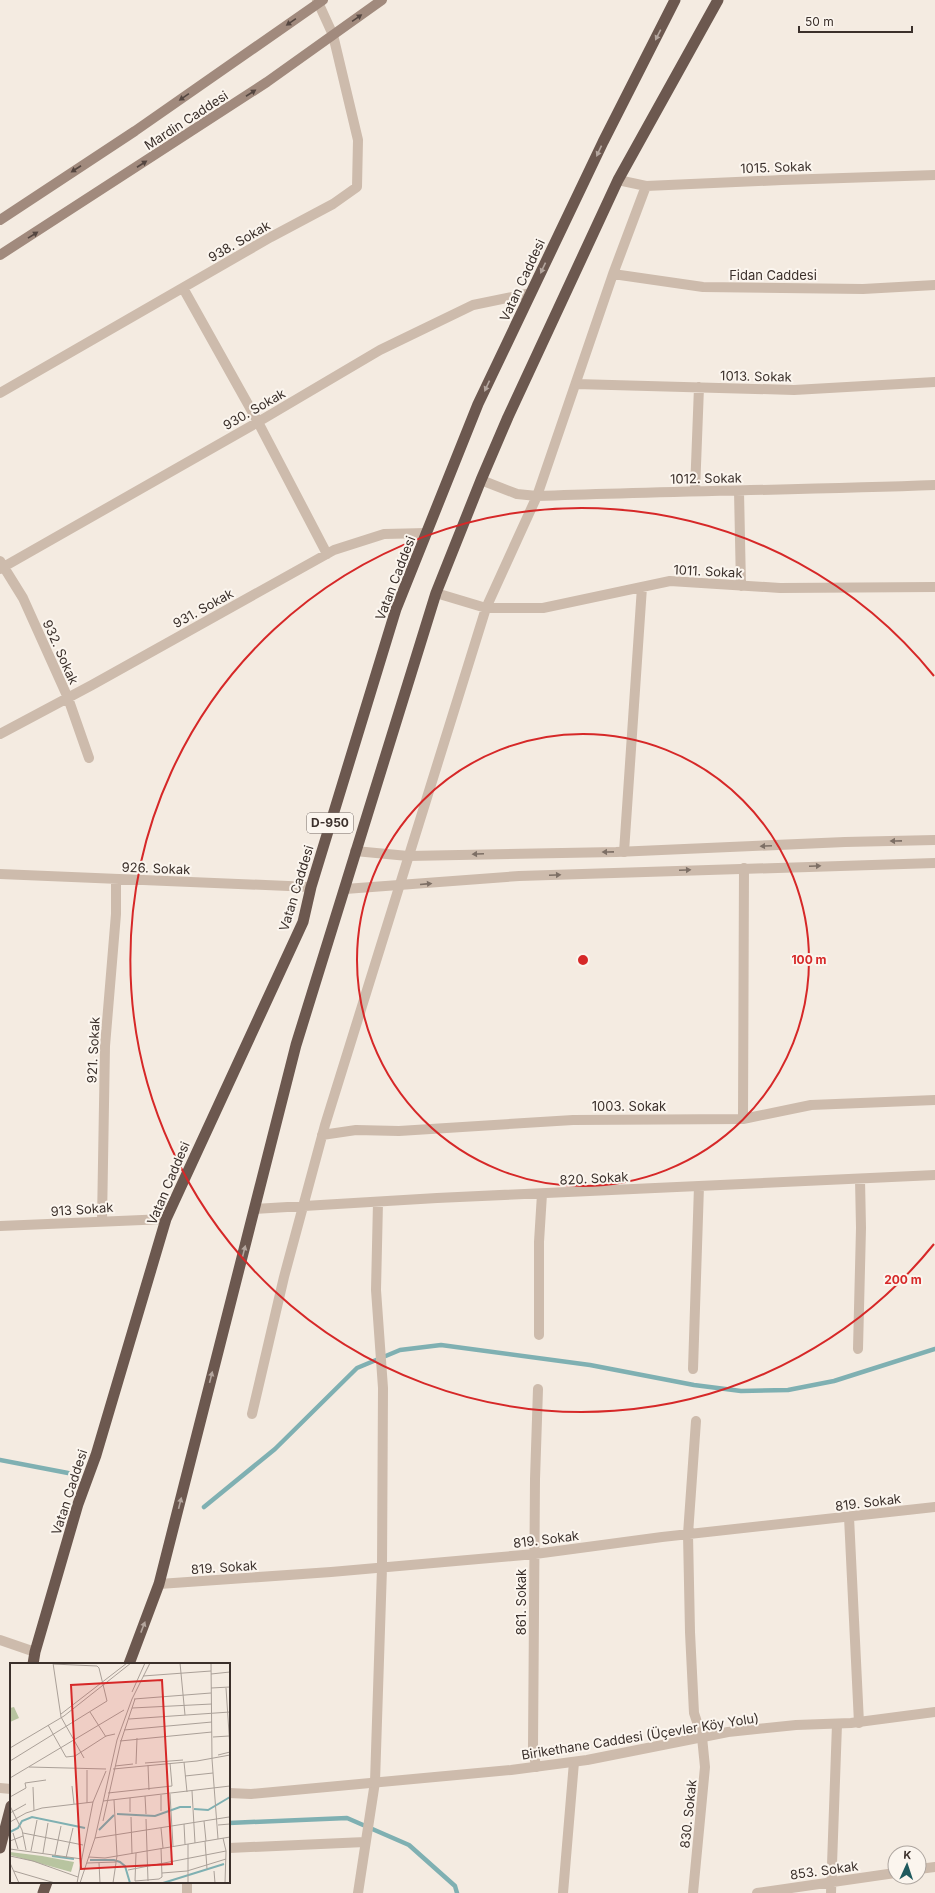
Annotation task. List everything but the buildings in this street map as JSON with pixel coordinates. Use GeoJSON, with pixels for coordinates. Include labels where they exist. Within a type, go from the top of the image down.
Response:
{"type":"FeatureCollection","features":[{"type":"Feature","properties":{"kind":"highway","name":"Vatan Caddesi"},"geometry":{"type":"LineString","coordinates":[[33,1663],[35,1652],[78,1504],[96,1456],[166,1219],[303,922],[311,887],[396,609],[478,404],[603,142],[675,0]]}},
{"type":"Feature","properties":{"kind":"highway","name":"D-950"},"geometry":{"type":"LineString","coordinates":[[129,1663],[159,1584],[296,1045],[436,593],[481,480],[618,180],[718,0]]}},
{"type":"Feature","properties":{"kind":"highway"},"geometry":{"type":"LineString","coordinates":[[0,1848],[10,1810]]}},
{"type":"Feature","properties":{"kind":"highway"},"geometry":{"type":"LineString","coordinates":[[43,1893],[47,1883]]}},
{"type":"Feature","properties":{"kind":"main road","name":"Mardin Caddesi"},"geometry":{"type":"LineString","coordinates":[[0,255],[267,82],[382,0]]}},
{"type":"Feature","properties":{"kind":"main road","name":"Mardin Caddesi"},"geometry":{"type":"LineString","coordinates":[[0,220],[135,131],[319,1]]}},
{"type":"Feature","properties":{"kind":"street"},"geometry":{"type":"LineString","coordinates":[[319,1],[333,35]]}},
{"type":"Feature","properties":{"kind":"street","name":"938. Sokak"},"geometry":{"type":"LineString","coordinates":[[0,393],[271,237],[333,204],[357,187],[358,140],[333,35]]}},
{"type":"Feature","properties":{"kind":"street","name":"1015. Sokak"},"geometry":{"type":"LineString","coordinates":[[618,180],[646,186],[782,180],[935,176]]}},
{"type":"Feature","properties":{"kind":"street"},"geometry":{"type":"LineString","coordinates":[[252,1414],[284,1277],[322,1135],[398,886],[486,608],[536,496],[613,274],[646,186]]}},
{"type":"Feature","properties":{"kind":"street","name":"Fidan Caddesi"},"geometry":{"type":"LineString","coordinates":[[613,274],[703,287],[863,289],[935,285]]}},
{"type":"Feature","properties":{"kind":"street"},"geometry":{"type":"LineString","coordinates":[[183,288],[258,422],[327,554]]}},
{"type":"Feature","properties":{"kind":"street","name":"930. Sokak"},"geometry":{"type":"LineString","coordinates":[[1,566],[258,422],[380,350],[473,305],[531,293]]}},
{"type":"Feature","properties":{"kind":"street","name":"1013. Sokak"},"geometry":{"type":"LineString","coordinates":[[576,384],[794,390],[935,382]]}},
{"type":"Feature","properties":{"kind":"street"},"geometry":{"type":"LineString","coordinates":[[695,491],[699,387]]}},
{"type":"Feature","properties":{"kind":"street","name":"1012. Sokak"},"geometry":{"type":"LineString","coordinates":[[481,480],[517,494],[536,496],[935,485]]}},
{"type":"Feature","properties":{"kind":"street"},"geometry":{"type":"LineString","coordinates":[[738,491],[741,586]]}},
{"type":"Feature","properties":{"kind":"street","name":"931. Sokak"},"geometry":{"type":"LineString","coordinates":[[0,734],[68,698],[334,550],[384,534],[427,534]]}},
{"type":"Feature","properties":{"kind":"street","name":"932. Sokak"},"geometry":{"type":"LineString","coordinates":[[1,566],[23,598],[68,698],[89,758]]}},
{"type":"Feature","properties":{"kind":"street","name":"1011. Sokak"},"geometry":{"type":"LineString","coordinates":[[436,593],[486,608],[543,608],[670,581],[780,588],[935,587]]}},
{"type":"Feature","properties":{"kind":"street"},"geometry":{"type":"LineString","coordinates":[[624,852],[642,587]]}},
{"type":"Feature","properties":{"kind":"street"},"geometry":{"type":"LineString","coordinates":[[355,851],[408,856],[624,852],[844,842],[935,840]]}},
{"type":"Feature","properties":{"kind":"street"},"geometry":{"type":"LineString","coordinates":[[345,889],[519,876],[935,863]]}},
{"type":"Feature","properties":{"kind":"street"},"geometry":{"type":"LineString","coordinates":[[743,1119],[744,868]]}},
{"type":"Feature","properties":{"kind":"street","name":"926. Sokak"},"geometry":{"type":"LineString","coordinates":[[0,874],[311,887]]}},
{"type":"Feature","properties":{"kind":"street","name":"921. Sokak"},"geometry":{"type":"LineString","coordinates":[[102,1221],[105,1046],[116,914],[116,880]]}},
{"type":"Feature","properties":{"kind":"street","name":"1003. Sokak"},"geometry":{"type":"LineString","coordinates":[[322,1135],[356,1130],[398,1131],[573,1120],[743,1119],[811,1105],[935,1100]]}},
{"type":"Feature","properties":{"kind":"street","name":"820. Sokak"},"geometry":{"type":"LineString","coordinates":[[254,1209],[935,1175]]}},
{"type":"Feature","properties":{"kind":"street"},"geometry":{"type":"LineString","coordinates":[[858,1349],[861,1228],[860,1179]]}},
{"type":"Feature","properties":{"kind":"street"},"geometry":{"type":"LineString","coordinates":[[693,1369],[699,1186]]}},
{"type":"Feature","properties":{"kind":"street"},"geometry":{"type":"LineString","coordinates":[[539,1335],[539,1242],[542,1194]]}},
{"type":"Feature","properties":{"kind":"street"},"geometry":{"type":"LineString","coordinates":[[358,1893],[374,1801],[382,1568],[383,1388],[380,1327],[376,1290],[378,1202]]}},
{"type":"Feature","properties":{"kind":"street","name":"913 Sokak"},"geometry":{"type":"LineString","coordinates":[[0,1226],[166,1219]]}},
{"type":"Feature","properties":{"kind":"street","name":"861. Sokak"},"geometry":{"type":"LineString","coordinates":[[536,1767],[533,1747],[538,1389]]}},
{"type":"Feature","properties":{"kind":"street","name":"830. Sokak"},"geometry":{"type":"LineString","coordinates":[[693,1893],[705,1767],[702,1737],[694,1713],[688,1534],[696,1421]]}},
{"type":"Feature","properties":{"kind":"street","name":"819. Sokak"},"geometry":{"type":"LineString","coordinates":[[159,1584],[382,1568],[535,1554],[688,1534],[935,1507]]}},
{"type":"Feature","properties":{"kind":"street"},"geometry":{"type":"LineString","coordinates":[[849,1517],[859,1722]]}},
{"type":"Feature","properties":{"kind":"street"},"geometry":{"type":"LineString","coordinates":[[0,1640],[35,1652]]}},
{"type":"Feature","properties":{"kind":"street","name":"Birikethane Caddesi (Üçevler Köy Yolu)"},"geometry":{"type":"LineString","coordinates":[[230,1793],[251,1794],[536,1767],[574,1762],[728,1732],[859,1722],[935,1712]]}},
{"type":"Feature","properties":{"kind":"street"},"geometry":{"type":"LineString","coordinates":[[831,1893],[837,1724]]}},
{"type":"Feature","properties":{"kind":"street"},"geometry":{"type":"LineString","coordinates":[[563,1893],[574,1762]]}},
{"type":"Feature","properties":{"kind":"street"},"geometry":{"type":"LineString","coordinates":[[0,1788],[10,1789]]}},
{"type":"Feature","properties":{"kind":"street"},"geometry":{"type":"LineString","coordinates":[[230,1848],[366,1842]]}},
{"type":"Feature","properties":{"kind":"street","name":"853. Sokak"},"geometry":{"type":"LineString","coordinates":[[757,1893],[887,1874]]}},
{"type":"Feature","properties":{"kind":"waterway"},"geometry":{"type":"LineString","coordinates":[[204,1507],[275,1449],[357,1368],[400,1350],[441,1345],[590,1365],[694,1385],[741,1391],[788,1390],[834,1381],[935,1349]]}},
{"type":"Feature","properties":{"kind":"waterway"},"geometry":{"type":"LineString","coordinates":[[0,1460],[68,1473]]}},
{"type":"Feature","properties":{"kind":"waterway"},"geometry":{"type":"LineString","coordinates":[[230,1823],[347,1818],[409,1845],[455,1886],[457,1893]]}}]}
